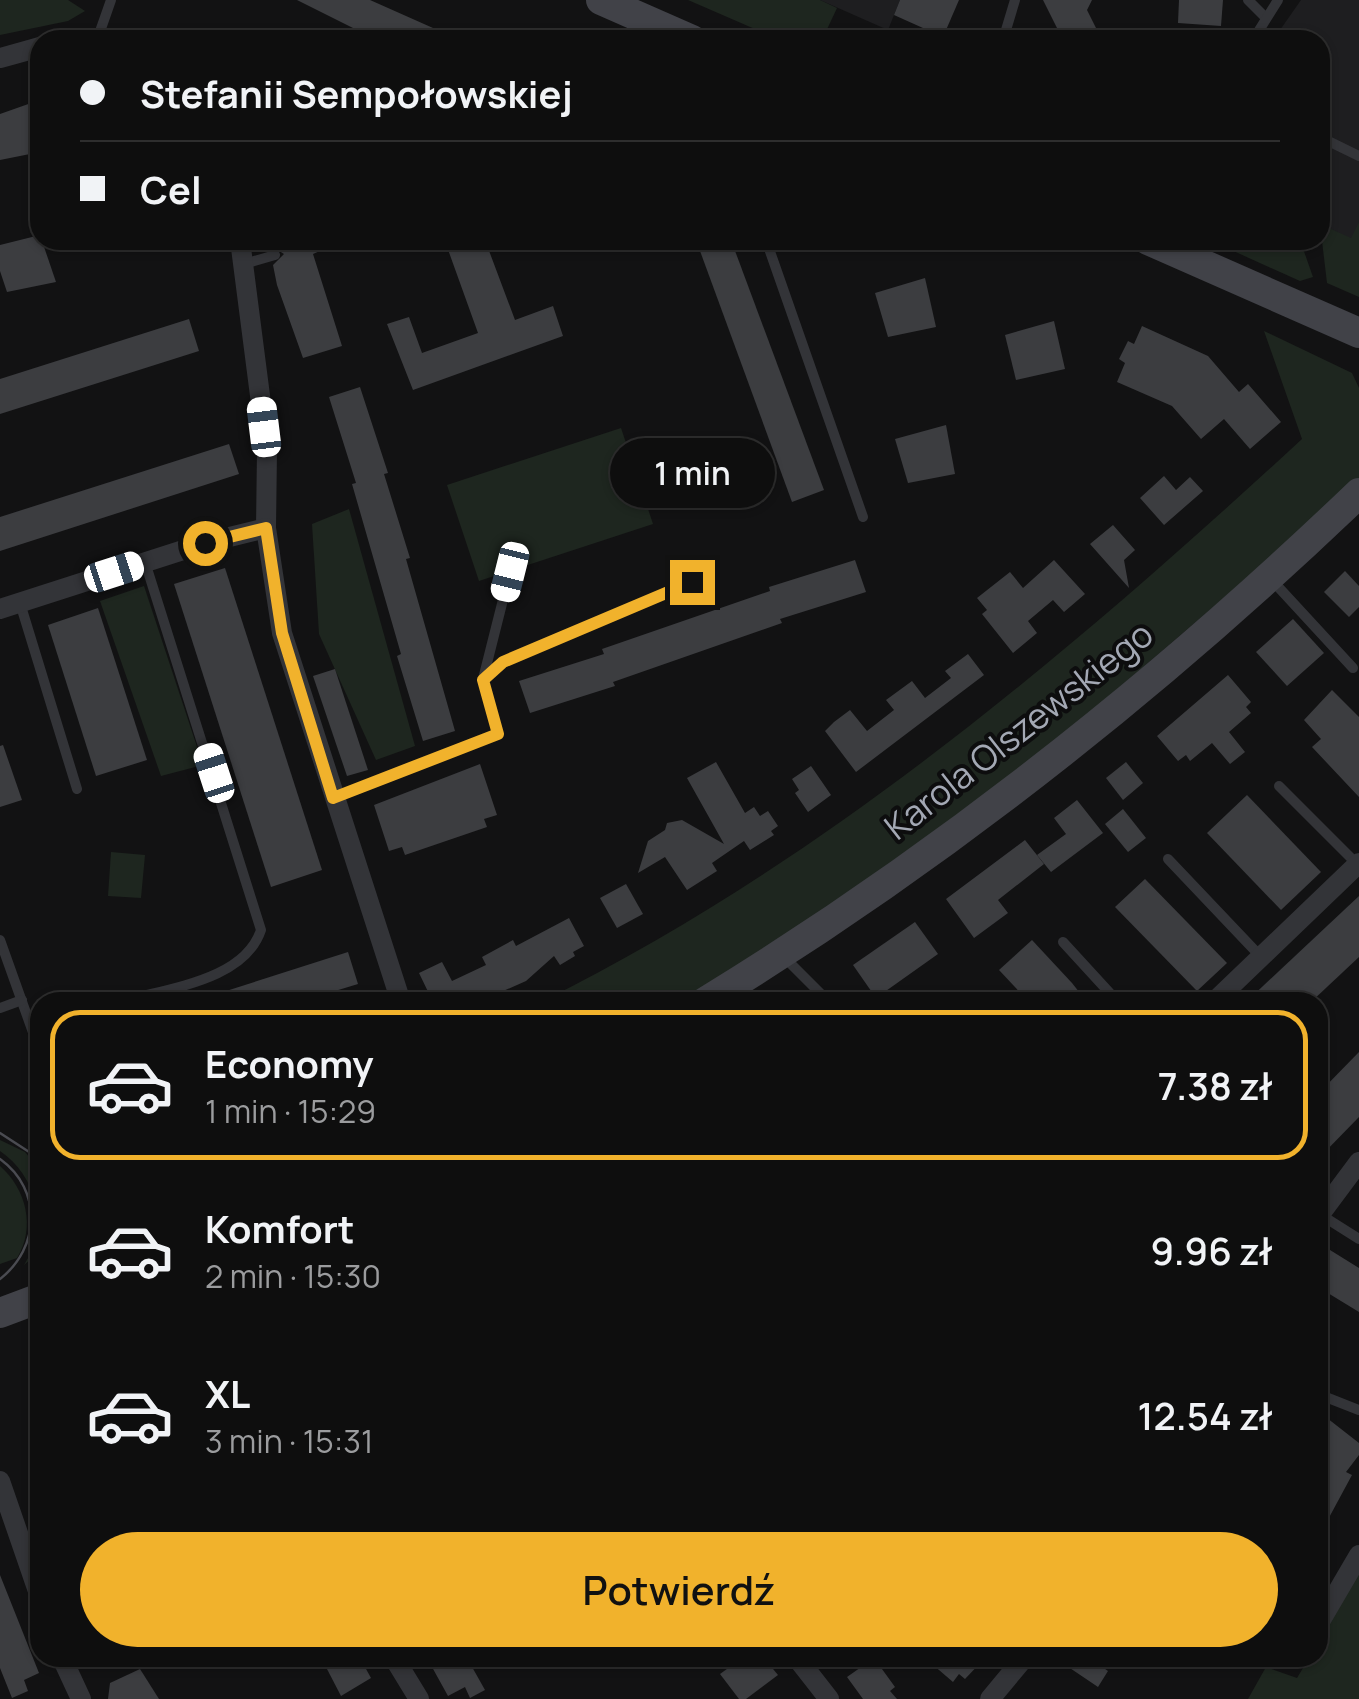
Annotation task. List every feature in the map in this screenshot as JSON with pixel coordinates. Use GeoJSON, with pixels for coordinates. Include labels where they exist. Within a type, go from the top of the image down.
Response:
{"type":"FeatureCollection","features":[{"type":"Feature","properties":{"kind":"street"},"geometry":{"type":"LineString","coordinates":[[601,0],[669,30]]}},
{"type":"Feature","properties":{"kind":"street"},"geometry":{"type":"LineString","coordinates":[[0,58],[30,50]]}},
{"type":"Feature","properties":{"kind":"street"},"geometry":{"type":"LineString","coordinates":[[242,250],[267,450],[266,528],[282,633],[398,992]]}},
{"type":"Feature","properties":{"kind":"street"},"geometry":{"type":"LineString","coordinates":[[1174,250],[1359,334]]}},
{"type":"Feature","properties":{"kind":"street","name":"Karola Olszewskiego"},"geometry":{"type":"LineString","coordinates":[[721,992],[782,954],[996,802],[1270,577],[1359,493]]}},
{"type":"Feature","properties":{"kind":"street"},"geometry":{"type":"LineString","coordinates":[[10,606],[266,528]]}},
{"type":"Feature","properties":{"kind":"street"},"geometry":{"type":"LineString","coordinates":[[1224,992],[1358,864]]}},
{"type":"Feature","properties":{"kind":"street"},"geometry":{"type":"LineString","coordinates":[[1328,1204],[1359,1162]]}},
{"type":"Feature","properties":{"kind":"street"},"geometry":{"type":"LineString","coordinates":[[0,1313],[30,1302]]}},
{"type":"Feature","properties":{"kind":"street"},"geometry":{"type":"LineString","coordinates":[[0,1481],[30,1569]]}},
{"type":"Feature","properties":{"kind":"street"},"geometry":{"type":"LineString","coordinates":[[1328,1608],[1359,1555]]}},
{"type":"Feature","properties":{"kind":"street"},"geometry":{"type":"LineString","coordinates":[[66,1667],[81,1699]]}},
{"type":"Feature","properties":{"kind":"street"},"geometry":{"type":"LineString","coordinates":[[399,1667],[419,1699]]}},
{"type":"Feature","properties":{"kind":"street"},"geometry":{"type":"LineString","coordinates":[[804,1667],[829,1699]]}},
{"type":"Feature","properties":{"kind":"street"},"geometry":{"type":"LineString","coordinates":[[990,1699],[1017,1667]]}},
{"type":"Feature","properties":{"kind":"lane"},"geometry":{"type":"LineString","coordinates":[[101,30],[112,0]]}},
{"type":"Feature","properties":{"kind":"lane"},"geometry":{"type":"LineString","coordinates":[[1005,30],[1015,0]]}},
{"type":"Feature","properties":{"kind":"lane"},"geometry":{"type":"LineString","coordinates":[[1248,0],[1265,17]]}},
{"type":"Feature","properties":{"kind":"lane"},"geometry":{"type":"LineString","coordinates":[[1258,30],[1278,0]]}},
{"type":"Feature","properties":{"kind":"lane"},"geometry":{"type":"LineString","coordinates":[[1330,143],[1359,156]]}},
{"type":"Feature","properties":{"kind":"lane"},"geometry":{"type":"LineString","coordinates":[[770,250],[863,517]]}},
{"type":"Feature","properties":{"kind":"lane"},"geometry":{"type":"LineString","coordinates":[[244,264],[276,255]]}},
{"type":"Feature","properties":{"kind":"lane"},"geometry":{"type":"LineString","coordinates":[[145,562],[261,930],[256,945],[233,968],[153,992]]}},
{"type":"Feature","properties":{"kind":"lane"},"geometry":{"type":"LineString","coordinates":[[333,798],[498,734],[483,680],[510,572]]}},
{"type":"Feature","properties":{"kind":"lane"},"geometry":{"type":"LineString","coordinates":[[1270,577],[1353,668]]}},
{"type":"Feature","properties":{"kind":"lane"},"geometry":{"type":"LineString","coordinates":[[483,680],[503,662],[692,582]]}},
{"type":"Feature","properties":{"kind":"lane"},"geometry":{"type":"LineString","coordinates":[[10,606],[77,788]]}},
{"type":"Feature","properties":{"kind":"lane"},"geometry":{"type":"LineString","coordinates":[[1279,786],[1358,864]]}},
{"type":"Feature","properties":{"kind":"lane"},"geometry":{"type":"LineString","coordinates":[[1168,859],[1261,956]]}},
{"type":"Feature","properties":{"kind":"lane"},"geometry":{"type":"LineString","coordinates":[[0,940],[30,1017]]}},
{"type":"Feature","properties":{"kind":"lane"},"geometry":{"type":"LineString","coordinates":[[1063,942],[1109,992]]}},
{"type":"Feature","properties":{"kind":"lane"},"geometry":{"type":"LineString","coordinates":[[782,954],[819,992]]}},
{"type":"Feature","properties":{"kind":"lane"},"geometry":{"type":"LineString","coordinates":[[0,1008],[22,1000]]}},
{"type":"Feature","properties":{"kind":"lane"},"geometry":{"type":"LineString","coordinates":[[1328,1221],[1359,1239]]}},
{"type":"Feature","properties":{"kind":"lane"},"geometry":{"type":"LineString","coordinates":[[1328,1398],[1359,1410]]}},
{"type":"Feature","properties":{"kind":"shaded area"},"geometry":{"type":"Polygon","coordinates":[[[0,0],[68,0],[85,11],[68,21],[0,35],[0,0]]]}},
{"type":"Feature","properties":{"kind":"shaded area"},"geometry":{"type":"Polygon","coordinates":[[[688,0],[820,0],[837,8],[827,30],[757,30],[688,0]]]}},
{"type":"Feature","properties":{"kind":"shaded area"},"geometry":{"type":"Polygon","coordinates":[[[820,0],[900,0],[888,30],[820,0]]]}},
{"type":"Feature","properties":{"kind":"shaded area"},"geometry":{"type":"Polygon","coordinates":[[[1301,0],[1359,0],[1359,245],[1330,232],[1330,30],[1280,30],[1301,0]]]}},
{"type":"Feature","properties":{"kind":"shaded area"},"geometry":{"type":"Polygon","coordinates":[[[1359,222],[1359,297],[1327,283],[1323,250],[1330,250],[1330,229],[1351,238],[1359,222]]]}},
{"type":"Feature","properties":{"kind":"shaded area"},"geometry":{"type":"Polygon","coordinates":[[[1231,250],[1304,250],[1313,277],[1300,281],[1231,250]]]}},
{"type":"Feature","properties":{"kind":"shaded area"},"geometry":{"type":"Polygon","coordinates":[[[1264,331],[1352,373],[1359,388],[1359,479],[1336,502],[1009,782],[722,980],[702,992],[560,992],[747,885],[941,748],[1125,597],[1302,439],[1264,331]]]}},
{"type":"Feature","properties":{"kind":"shaded area"},"geometry":{"type":"Polygon","coordinates":[[[621,428],[653,524],[479,581],[447,485],[621,428]]]}},
{"type":"Feature","properties":{"kind":"shaded area"},"geometry":{"type":"Polygon","coordinates":[[[349,509],[415,746],[376,760],[319,634],[312,524],[349,509]]]}},
{"type":"Feature","properties":{"kind":"shaded area"},"geometry":{"type":"Polygon","coordinates":[[[144,586],[203,765],[161,776],[100,601],[144,586]]]}},
{"type":"Feature","properties":{"kind":"shaded area"},"geometry":{"type":"Polygon","coordinates":[[[111,852],[145,855],[141,898],[108,896],[111,852]]]}},
{"type":"Feature","properties":{"kind":"shaded area"},"geometry":{"type":"Polygon","coordinates":[[[0,1140],[30,1158],[30,1188],[23,1174],[0,1151],[0,1140]]]}},
{"type":"Feature","properties":{"kind":"shaded area"},"geometry":{"type":"Polygon","coordinates":[[[0,1166],[22,1197],[27,1221],[17,1258],[0,1264],[0,1166]]]}},
{"type":"Feature","properties":{"kind":"shaded area"},"geometry":{"type":"Polygon","coordinates":[[[1359,1565],[1359,1699],[1248,1699],[1266,1667],[1297,1678],[1304,1667],[1328,1667],[1328,1624],[1359,1565]]]}},
{"type":"Feature","properties":{"kind":"building"},"geometry":{"type":"Polygon","coordinates":[[[297,0],[370,0],[438,30],[357,30],[297,0]]]}},
{"type":"Feature","properties":{"kind":"building"},"geometry":{"type":"Polygon","coordinates":[[[900,0],[959,0],[946,30],[927,30],[894,15],[900,0]]]}},
{"type":"Feature","properties":{"kind":"building"},"geometry":{"type":"Polygon","coordinates":[[[1043,0],[1092,0],[1087,10],[1097,30],[1058,30],[1043,0]]]}},
{"type":"Feature","properties":{"kind":"building"},"geometry":{"type":"Polygon","coordinates":[[[1179,0],[1223,0],[1221,26],[1178,23],[1179,0]]]}},
{"type":"Feature","properties":{"kind":"building"},"geometry":{"type":"Polygon","coordinates":[[[30,103],[30,154],[0,160],[0,114],[30,103]]]}},
{"type":"Feature","properties":{"kind":"building"},"geometry":{"type":"Polygon","coordinates":[[[30,238],[30,250],[45,250],[56,282],[7,292],[0,271],[0,245],[30,238]]]}},
{"type":"Feature","properties":{"kind":"building"},"geometry":{"type":"Polygon","coordinates":[[[278,250],[322,250],[313,254],[342,346],[303,358],[273,265],[284,254],[278,250]]]}},
{"type":"Feature","properties":{"kind":"building"},"geometry":{"type":"Polygon","coordinates":[[[448,250],[489,250],[515,320],[553,306],[563,336],[413,390],[387,324],[409,317],[422,353],[478,333],[448,250]]]}},
{"type":"Feature","properties":{"kind":"building"},"geometry":{"type":"Polygon","coordinates":[[[700,250],[735,250],[824,490],[792,502],[700,250]]]}},
{"type":"Feature","properties":{"kind":"building"},"geometry":{"type":"Polygon","coordinates":[[[925,278],[936,327],[888,337],[875,293],[925,278]]]}},
{"type":"Feature","properties":{"kind":"building"},"geometry":{"type":"Polygon","coordinates":[[[189,319],[199,351],[0,414],[0,379],[189,319]]]}},
{"type":"Feature","properties":{"kind":"building"},"geometry":{"type":"Polygon","coordinates":[[[1054,321],[1065,369],[1016,380],[1005,335],[1054,321]]]}},
{"type":"Feature","properties":{"kind":"building"},"geometry":{"type":"Polygon","coordinates":[[[1142,326],[1208,356],[1239,392],[1248,384],[1281,422],[1250,449],[1224,419],[1201,439],[1172,406],[1117,382],[1125,363],[1119,359],[1128,341],[1134,344],[1142,326]]]}},
{"type":"Feature","properties":{"kind":"building"},"geometry":{"type":"Polygon","coordinates":[[[360,387],[388,473],[384,474],[410,558],[406,559],[455,731],[423,741],[352,484],[356,483],[329,397],[360,387]]]}},
{"type":"Feature","properties":{"kind":"building"},"geometry":{"type":"Polygon","coordinates":[[[946,425],[955,474],[908,483],[895,439],[946,425]]]}},
{"type":"Feature","properties":{"kind":"building"},"geometry":{"type":"Polygon","coordinates":[[[229,444],[239,474],[0,551],[0,517],[229,444]]]}},
{"type":"Feature","properties":{"kind":"building"},"geometry":{"type":"Polygon","coordinates":[[[1164,476],[1176,490],[1190,477],[1203,491],[1164,525],[1140,498],[1164,476]]]}},
{"type":"Feature","properties":{"kind":"building"},"geometry":{"type":"Polygon","coordinates":[[[1113,525],[1135,550],[1124,560],[1129,588],[1090,544],[1113,525]]]}},
{"type":"Feature","properties":{"kind":"building"},"geometry":{"type":"Polygon","coordinates":[[[855,560],[866,592],[780,619],[782,623],[613,682],[615,686],[530,713],[519,681],[604,654],[602,649],[770,591],[769,587],[855,560]]]}},
{"type":"Feature","properties":{"kind":"building"},"geometry":{"type":"Polygon","coordinates":[[[1054,560],[1085,594],[1064,612],[1053,600],[1028,621],[1037,633],[1013,653],[982,614],[987,610],[977,598],[1010,572],[1023,588],[1054,560]]]}},
{"type":"Feature","properties":{"kind":"building"},"geometry":{"type":"Polygon","coordinates":[[[225,568],[322,870],[271,887],[174,584],[225,568]]]}},
{"type":"Feature","properties":{"kind":"building"},"geometry":{"type":"Polygon","coordinates":[[[1345,571],[1359,586],[1359,607],[1349,617],[1324,592],[1345,571]]]}},
{"type":"Feature","properties":{"kind":"building"},"geometry":{"type":"Polygon","coordinates":[[[98,608],[147,760],[96,776],[48,625],[98,608]]]}},
{"type":"Feature","properties":{"kind":"building"},"geometry":{"type":"Polygon","coordinates":[[[1293,619],[1324,653],[1287,686],[1256,652],[1293,619]]]}},
{"type":"Feature","properties":{"kind":"building"},"geometry":{"type":"Polygon","coordinates":[[[968,654],[984,675],[856,772],[825,731],[850,710],[867,731],[894,710],[886,700],[912,681],[925,698],[951,678],[945,671],[968,654]]]}},
{"type":"Feature","properties":{"kind":"building"},"geometry":{"type":"Polygon","coordinates":[[[335,669],[368,770],[347,776],[313,676],[335,669]]]}},
{"type":"Feature","properties":{"kind":"building"},"geometry":{"type":"Polygon","coordinates":[[[1228,675],[1251,702],[1246,707],[1251,713],[1229,732],[1245,752],[1230,764],[1212,743],[1190,761],[1186,755],[1178,761],[1157,736],[1228,675]]]}},
{"type":"Feature","properties":{"kind":"building"},"geometry":{"type":"Polygon","coordinates":[[[1332,690],[1359,717],[1359,797],[1312,747],[1321,739],[1304,720],[1332,690]]]}},
{"type":"Feature","properties":{"kind":"building"},"geometry":{"type":"Polygon","coordinates":[[[3,745],[22,800],[0,807],[0,746],[3,745]]]}},
{"type":"Feature","properties":{"kind":"building"},"geometry":{"type":"Polygon","coordinates":[[[716,762],[745,813],[754,807],[760,816],[768,811],[778,826],[771,831],[774,835],[750,850],[744,841],[712,863],[717,871],[687,890],[665,857],[638,873],[648,841],[665,830],[667,823],[682,820],[724,844],[687,778],[716,762]]]}},
{"type":"Feature","properties":{"kind":"building"},"geometry":{"type":"Polygon","coordinates":[[[1126,762],[1143,783],[1123,800],[1106,778],[1126,762]]]}},
{"type":"Feature","properties":{"kind":"building"},"geometry":{"type":"Polygon","coordinates":[[[480,764],[497,815],[484,819],[487,827],[405,855],[402,847],[389,851],[374,805],[480,764]]]}},
{"type":"Feature","properties":{"kind":"building"},"geometry":{"type":"Polygon","coordinates":[[[811,766],[831,795],[808,812],[795,793],[799,790],[792,779],[811,766]]]}},
{"type":"Feature","properties":{"kind":"building"},"geometry":{"type":"Polygon","coordinates":[[[1247,795],[1321,872],[1281,910],[1207,833],[1247,795]]]}},
{"type":"Feature","properties":{"kind":"building"},"geometry":{"type":"Polygon","coordinates":[[[1077,800],[1103,833],[1051,872],[1037,855],[1066,834],[1054,818],[1077,800]]]}},
{"type":"Feature","properties":{"kind":"building"},"geometry":{"type":"Polygon","coordinates":[[[1123,809],[1146,838],[1128,852],[1105,824],[1123,809]]]}},
{"type":"Feature","properties":{"kind":"building"},"geometry":{"type":"Polygon","coordinates":[[[1025,840],[1044,864],[998,900],[1008,913],[974,938],[946,899],[1025,840]]]}},
{"type":"Feature","properties":{"kind":"building"},"geometry":{"type":"Polygon","coordinates":[[[1145,879],[1227,963],[1197,991],[1115,907],[1145,879]]]}},
{"type":"Feature","properties":{"kind":"building"},"geometry":{"type":"Polygon","coordinates":[[[626,884],[643,914],[617,928],[600,898],[626,884]]]}},
{"type":"Feature","properties":{"kind":"building"},"geometry":{"type":"Polygon","coordinates":[[[1359,896],[1359,957],[1322,992],[1257,992],[1359,896]]]}},
{"type":"Feature","properties":{"kind":"building"},"geometry":{"type":"Polygon","coordinates":[[[569,918],[584,946],[560,965],[554,956],[526,981],[501,992],[428,992],[419,973],[442,962],[452,981],[486,965],[482,957],[513,940],[516,946],[569,918]]]}},
{"type":"Feature","properties":{"kind":"building"},"geometry":{"type":"Polygon","coordinates":[[[915,922],[938,954],[884,992],[872,992],[853,965],[915,922]]]}},
{"type":"Feature","properties":{"kind":"building"},"geometry":{"type":"Polygon","coordinates":[[[1032,940],[1079,992],[1020,992],[999,970],[1032,940]]]}},
{"type":"Feature","properties":{"kind":"building"},"geometry":{"type":"Polygon","coordinates":[[[348,952],[358,984],[332,992],[223,992],[348,952]]]}},
{"type":"Feature","properties":{"kind":"building"},"geometry":{"type":"Polygon","coordinates":[[[1359,1052],[1359,1117],[1328,1149],[1328,1084],[1359,1052]]]}},
{"type":"Feature","properties":{"kind":"building"},"geometry":{"type":"Polygon","coordinates":[[[1330,1250],[1359,1268],[1359,1312],[1328,1293],[1330,1250]]]}},
{"type":"Feature","properties":{"kind":"building"},"geometry":{"type":"Polygon","coordinates":[[[1328,1419],[1359,1443],[1359,1455],[1346,1472],[1352,1475],[1328,1519],[1328,1419]]]}},
{"type":"Feature","properties":{"kind":"building"},"geometry":{"type":"Polygon","coordinates":[[[0,1575],[30,1650],[30,1667],[37,1667],[39,1673],[24,1680],[28,1691],[12,1698],[0,1668],[0,1575]]]}},
{"type":"Feature","properties":{"kind":"building"},"geometry":{"type":"Polygon","coordinates":[[[365,1667],[371,1678],[341,1696],[327,1669],[365,1667]]]}},
{"type":"Feature","properties":{"kind":"building"},"geometry":{"type":"Polygon","coordinates":[[[432,1667],[472,1667],[485,1690],[470,1698],[465,1687],[448,1696],[432,1667]]]}},
{"type":"Feature","properties":{"kind":"building"},"geometry":{"type":"Polygon","coordinates":[[[730,1667],[771,1667],[778,1675],[746,1699],[739,1699],[720,1674],[730,1667]]]}},
{"type":"Feature","properties":{"kind":"building"},"geometry":{"type":"Polygon","coordinates":[[[861,1667],[881,1667],[895,1687],[890,1691],[897,1699],[863,1699],[847,1677],[861,1667]]]}},
{"type":"Feature","properties":{"kind":"building"},"geometry":{"type":"Polygon","coordinates":[[[936,1667],[976,1667],[965,1679],[959,1674],[953,1682],[936,1667]]]}},
{"type":"Feature","properties":{"kind":"building"},"geometry":{"type":"Polygon","coordinates":[[[1068,1667],[1102,1667],[1108,1671],[1098,1687],[1068,1667]]]}},
{"type":"Feature","properties":{"kind":"building"},"geometry":{"type":"Polygon","coordinates":[[[140,1669],[159,1699],[108,1699],[110,1683],[140,1669]]]}},
{"type":"Feature","properties":{"kind":"tram line"},"geometry":{"type":"LineString","coordinates":[[0,1133],[30,1152]]}},
{"type":"Feature","properties":{"kind":"tram line"},"geometry":{"type":"LineString","coordinates":[[0,1159],[24,1186],[30,1210]]}},
{"type":"Feature","properties":{"kind":"tram line"},"geometry":{"type":"LineString","coordinates":[[0,1279],[23,1252],[30,1228]]}},
{"type":"Feature","properties":{"kind":"route"},"geometry":{"type":"LineString","coordinates":[[205,543],[266,528],[282,633],[333,798],[498,734],[483,680],[503,662],[692,582]]}}]}
